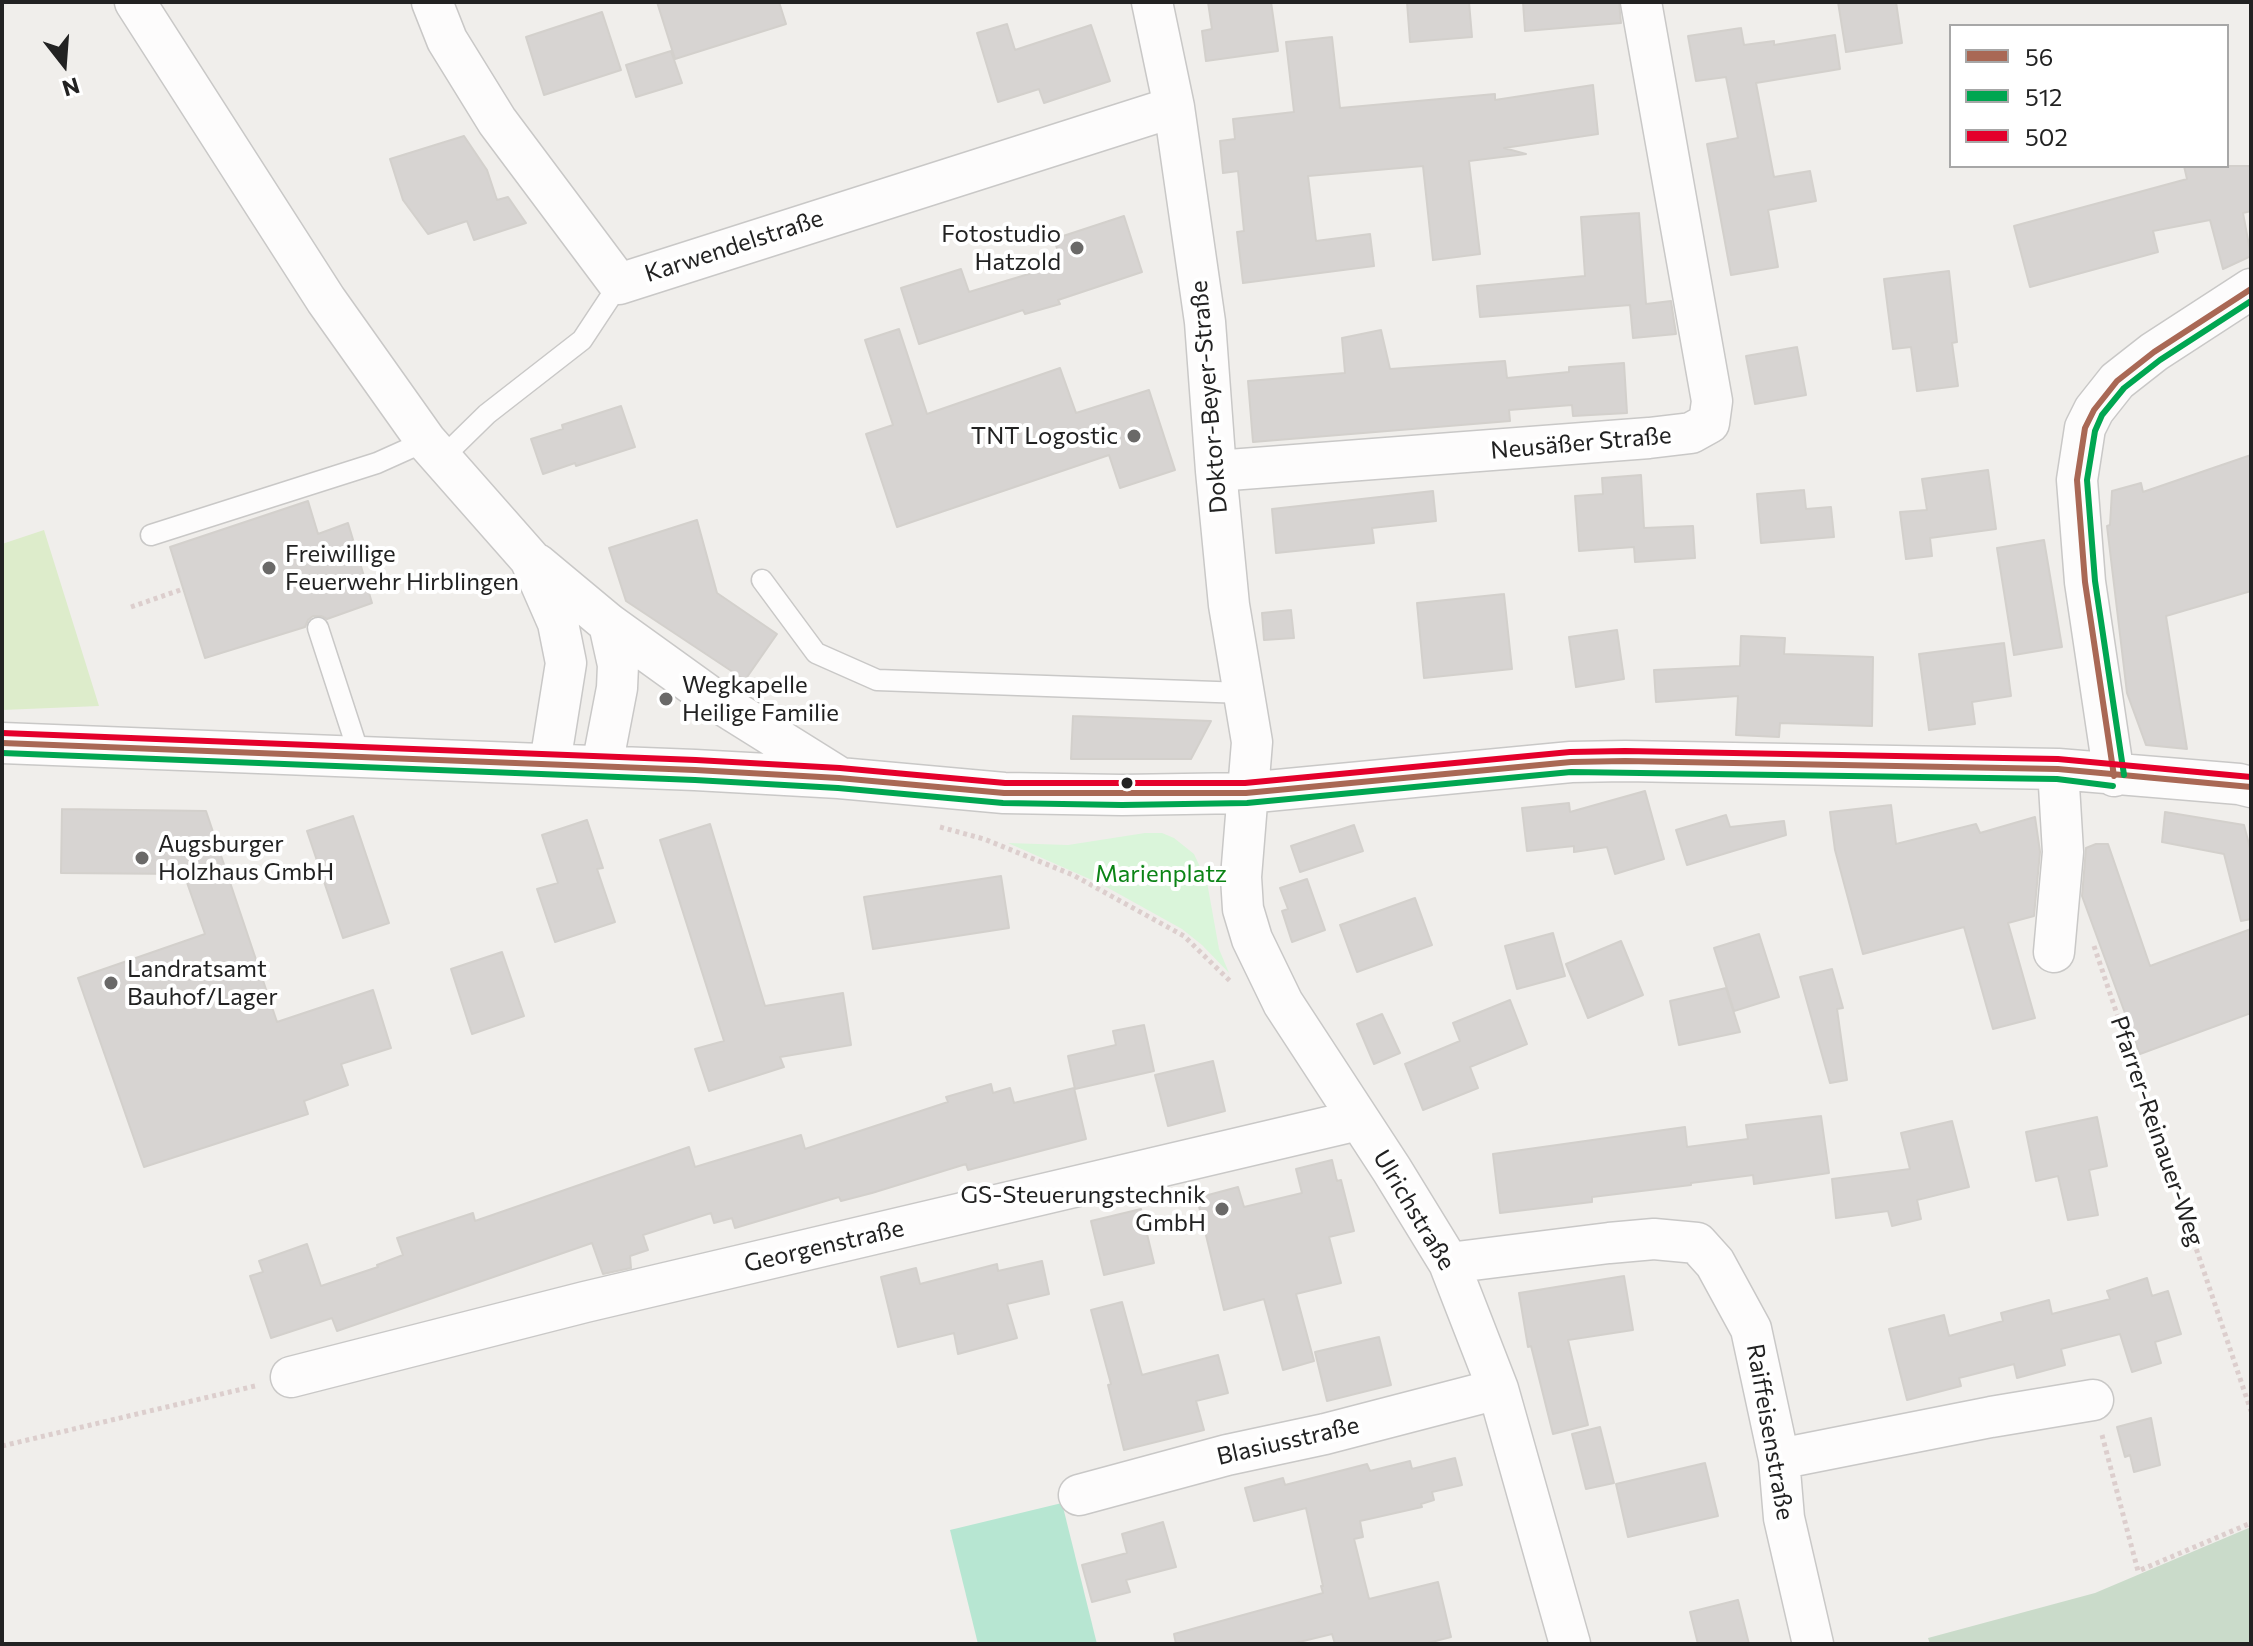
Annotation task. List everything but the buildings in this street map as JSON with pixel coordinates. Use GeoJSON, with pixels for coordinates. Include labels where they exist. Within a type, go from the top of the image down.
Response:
{"type":"FeatureCollection","features":[{"type":"Feature","properties":{"kind":"street"},"geometry":{"type":"LineString","coordinates":[[135,2],[326,300],[434,450],[530,559],[609,624],[709,696],[839,778]]}},
{"type":"Feature","properties":{"kind":"street","name":"Karwendelstraße"},"geometry":{"type":"LineString","coordinates":[[432,2],[447,40],[497,121],[619,284],[1174,107]]}},
{"type":"Feature","properties":{"kind":"street","name":"Doktor-Beyer-Straße"},"geometry":{"type":"LineString","coordinates":[[1152,2],[1174,107],[1205,322],[1229,605],[1252,742],[1246,793]]}},
{"type":"Feature","properties":{"kind":"street","name":"Neusäßer Straße"},"geometry":{"type":"LineString","coordinates":[[1216,471],[1649,438],[1691,433],[1709,423],[1712,401],[1641,2]]}},
{"type":"Feature","properties":{"kind":"street"},"geometry":{"type":"LineString","coordinates":[[2114,776],[2085,582],[2077,480],[2085,428],[2094,410],[2117,381],[2154,352],[2251,289]]}},
{"type":"Feature","properties":{"kind":"street"},"geometry":{"type":"LineString","coordinates":[[530,559],[558,623],[566,663],[550,763]]}},
{"type":"Feature","properties":{"kind":"street"},"geometry":{"type":"LineString","coordinates":[[602,766],[617,688],[618,665],[609,624]]}},
{"type":"Feature","properties":{"kind":"street"},"geometry":{"type":"LineString","coordinates":[[2,743],[695,770],[839,778],[1004,793],[1246,793],[1571,762],[2058,769],[2251,787]]}},
{"type":"Feature","properties":{"kind":"street"},"geometry":{"type":"LineString","coordinates":[[2054,952],[2063,852],[2058,769]]}},
{"type":"Feature","properties":{"kind":"street","name":"Ulrichstraße"},"geometry":{"type":"LineString","coordinates":[[1246,793],[1241,877],[1243,909],[1252,939],[1283,1003],[1449,1263],[1498,1389],[1570,1644]]}},
{"type":"Feature","properties":{"kind":"street","name":"Georgenstraße"},"geometry":{"type":"LineString","coordinates":[[291,1377],[585,1302],[1358,1120]]}},
{"type":"Feature","properties":{"kind":"street","name":"Raiffeisenstraße"},"geometry":{"type":"LineString","coordinates":[[1449,1263],[1654,1239],[1697,1243],[1715,1263],[1751,1329],[1779,1459],[1784,1518],[1813,1644]]}},
{"type":"Feature","properties":{"kind":"street","name":"Blasiusstraße"},"geometry":{"type":"LineString","coordinates":[[1079,1495],[1227,1455],[1325,1434],[1498,1389]]}},
{"type":"Feature","properties":{"kind":"street"},"geometry":{"type":"LineString","coordinates":[[1779,1459],[2093,1400]]}},
{"type":"Feature","properties":{"kind":"lane"},"geometry":{"type":"LineString","coordinates":[[151,535],[377,463],[434,450],[487,414],[582,340],[619,284]]}},
{"type":"Feature","properties":{"kind":"lane"},"geometry":{"type":"LineString","coordinates":[[762,580],[816,653],[877,680],[1244,693]]}},
{"type":"Feature","properties":{"kind":"lane"},"geometry":{"type":"LineString","coordinates":[[318,628],[360,757]]}},
{"type":"Feature","properties":{"kind":"path"},"geometry":{"type":"LineString","coordinates":[[131,607],[183,589]]}},
{"type":"Feature","properties":{"kind":"path"},"geometry":{"type":"LineString","coordinates":[[930,825],[984,839],[1073,875],[1184,936],[1225,977],[1248,994],[1283,1003]]}},
{"type":"Feature","properties":{"kind":"path","name":"Pfarrer-Reinauer-Weg"},"geometry":{"type":"LineString","coordinates":[[2093,943],[2251,1411]]}},
{"type":"Feature","properties":{"kind":"path"},"geometry":{"type":"LineString","coordinates":[[2,1446],[291,1377]]}},
{"type":"Feature","properties":{"kind":"path"},"geometry":{"type":"LineString","coordinates":[[2093,1400],[2138,1571],[2251,1523]]}},
{"type":"Feature","properties":{"kind":"green space"},"geometry":{"type":"Polygon","coordinates":[[[44,530],[99,706],[2,710],[2,544],[44,530]]]}},
{"type":"Feature","properties":{"kind":"green space","name":"Marienplatz"},"geometry":{"type":"Polygon","coordinates":[[[1162,833],[1174,838],[1194,854],[1207,882],[1219,949],[1229,973],[1182,929],[1101,884],[1008,843],[1068,845],[1162,833]]]}},
{"type":"Feature","properties":{"kind":"green space"},"geometry":{"type":"Polygon","coordinates":[[[1062,1503],[1097,1644],[978,1644],[950,1530],[1062,1503]]]}},
{"type":"Feature","properties":{"kind":"green space"},"geometry":{"type":"Polygon","coordinates":[[[2251,1527],[2251,1644],[1930,1644],[1928,1638],[2095,1593],[2251,1527]]]}},
{"type":"Feature","properties":{"kind":"transit line","name":"56"},"geometry":{"type":"LineString","coordinates":[[2114,776],[2085,582],[2077,480],[2085,428],[2094,410],[2117,381],[2154,352],[2251,289]]}},
{"type":"Feature","properties":{"kind":"transit line","name":"512"},"geometry":{"type":"LineString","coordinates":[[2124,775],[2095,581],[2087,480],[2095,431],[2102,415],[2124,388],[2160,360],[2251,301]]}},
{"type":"Feature","properties":{"kind":"transit line","name":"502"},"geometry":{"type":"LineString","coordinates":[[2,733],[696,760],[840,768],[1005,783],[1245,783],[1570,752],[1625,751],[2058,759],[2251,777]]}},
{"type":"Feature","properties":{"kind":"transit line","name":"56"},"geometry":{"type":"LineString","coordinates":[[2,743],[695,770],[839,778],[1004,793],[1246,793],[1571,762],[1625,761],[2058,769],[2251,787]]}},
{"type":"Feature","properties":{"kind":"transit line","name":"512"},"geometry":{"type":"LineString","coordinates":[[2,753],[695,780],[838,788],[1003,803],[1122,805],[1247,803],[1571,772],[2057,779],[2113,786]]}},
{"type":"Feature","properties":{"kind":"place","name":"Fotostudio Hatzold"},"geometry":{"type":"Point","coordinates":[1077,248]}},
{"type":"Feature","properties":{"kind":"place","name":"TNT Logostic"},"geometry":{"type":"Point","coordinates":[1134,436]}},
{"type":"Feature","properties":{"kind":"place","name":"Freiwillige Feuerwehr Hirblingen"},"geometry":{"type":"Point","coordinates":[269,568]}},
{"type":"Feature","properties":{"kind":"place","name":"Wegkapelle Heilige Familie"},"geometry":{"type":"Point","coordinates":[666,699]}},
{"type":"Feature","properties":{"kind":"place","name":"Augsburger Holzhaus GmbH"},"geometry":{"type":"Point","coordinates":[142,858]}},
{"type":"Feature","properties":{"kind":"place","name":"Landratsamt Bauhof/Lager"},"geometry":{"type":"Point","coordinates":[111,983]}},
{"type":"Feature","properties":{"kind":"place","name":"GS-Steuerungstechnik GmbH"},"geometry":{"type":"Point","coordinates":[1222,1209]}}]}
